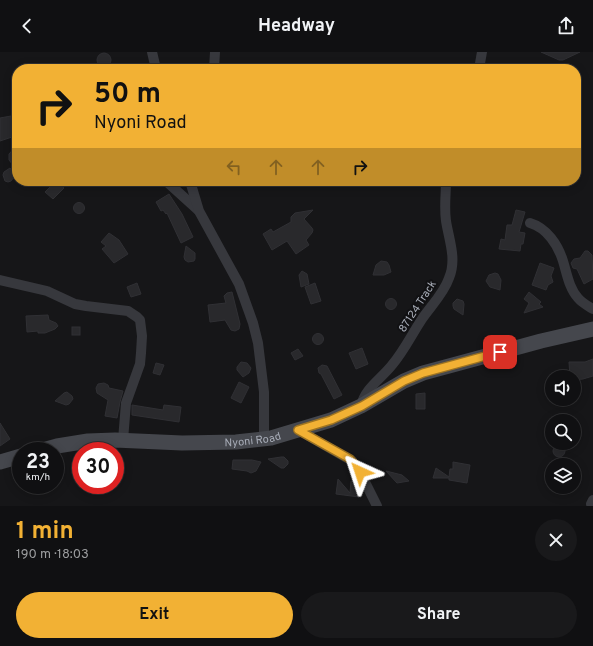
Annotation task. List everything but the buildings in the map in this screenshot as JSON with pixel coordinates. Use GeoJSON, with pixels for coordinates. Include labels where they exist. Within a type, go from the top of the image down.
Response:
{"type":"FeatureCollection","features":[{"type":"Feature","properties":{"kind":"street"},"geometry":{"type":"LineString","coordinates":[[152,52],[155,64]]}},
{"type":"Feature","properties":{"kind":"street"},"geometry":{"type":"LineString","coordinates":[[214,64],[215,52]]}},
{"type":"Feature","properties":{"kind":"street"},"geometry":{"type":"LineString","coordinates":[[480,64],[482,52]]}},
{"type":"Feature","properties":{"kind":"street"},"geometry":{"type":"LineString","coordinates":[[172,186],[199,211]]}},
{"type":"Feature","properties":{"kind":"street"},"geometry":{"type":"LineString","coordinates":[[192,186],[199,211],[239,284],[253,323],[258,344],[264,392],[264,439]]}},
{"type":"Feature","properties":{"kind":"street","name":"87124 Track"},"geometry":{"type":"LineString","coordinates":[[362,406],[367,390],[383,375],[400,355],[449,278],[452,261],[445,206],[446,186]]}},
{"type":"Feature","properties":{"kind":"street"},"geometry":{"type":"LineString","coordinates":[[530,223],[537,225],[548,234],[560,252],[569,282],[578,299],[593,309]]}},
{"type":"Feature","properties":{"kind":"street"},"geometry":{"type":"LineString","coordinates":[[0,280],[47,291],[75,304],[128,311],[140,320],[142,336],[140,364],[126,403],[123,440]]}},
{"type":"Feature","properties":{"kind":"street","name":"Nyoni Road"},"geometry":{"type":"LineString","coordinates":[[64,445],[88,441],[123,440],[182,443],[236,442],[264,439],[331,420],[362,406],[404,381],[423,373],[540,341],[593,329]]}},
{"type":"Feature","properties":{"kind":"street"},"geometry":{"type":"LineString","coordinates":[[298,430],[352,461],[360,472],[377,506]]}},
{"type":"Feature","properties":{"kind":"street"},"geometry":{"type":"LineString","coordinates":[[0,462],[12,459]]}},
{"type":"Feature","properties":{"kind":"route"},"geometry":{"type":"LineString","coordinates":[[360,472],[350,459],[298,430],[331,420],[362,406],[404,381],[423,373],[500,352]]}}]}
